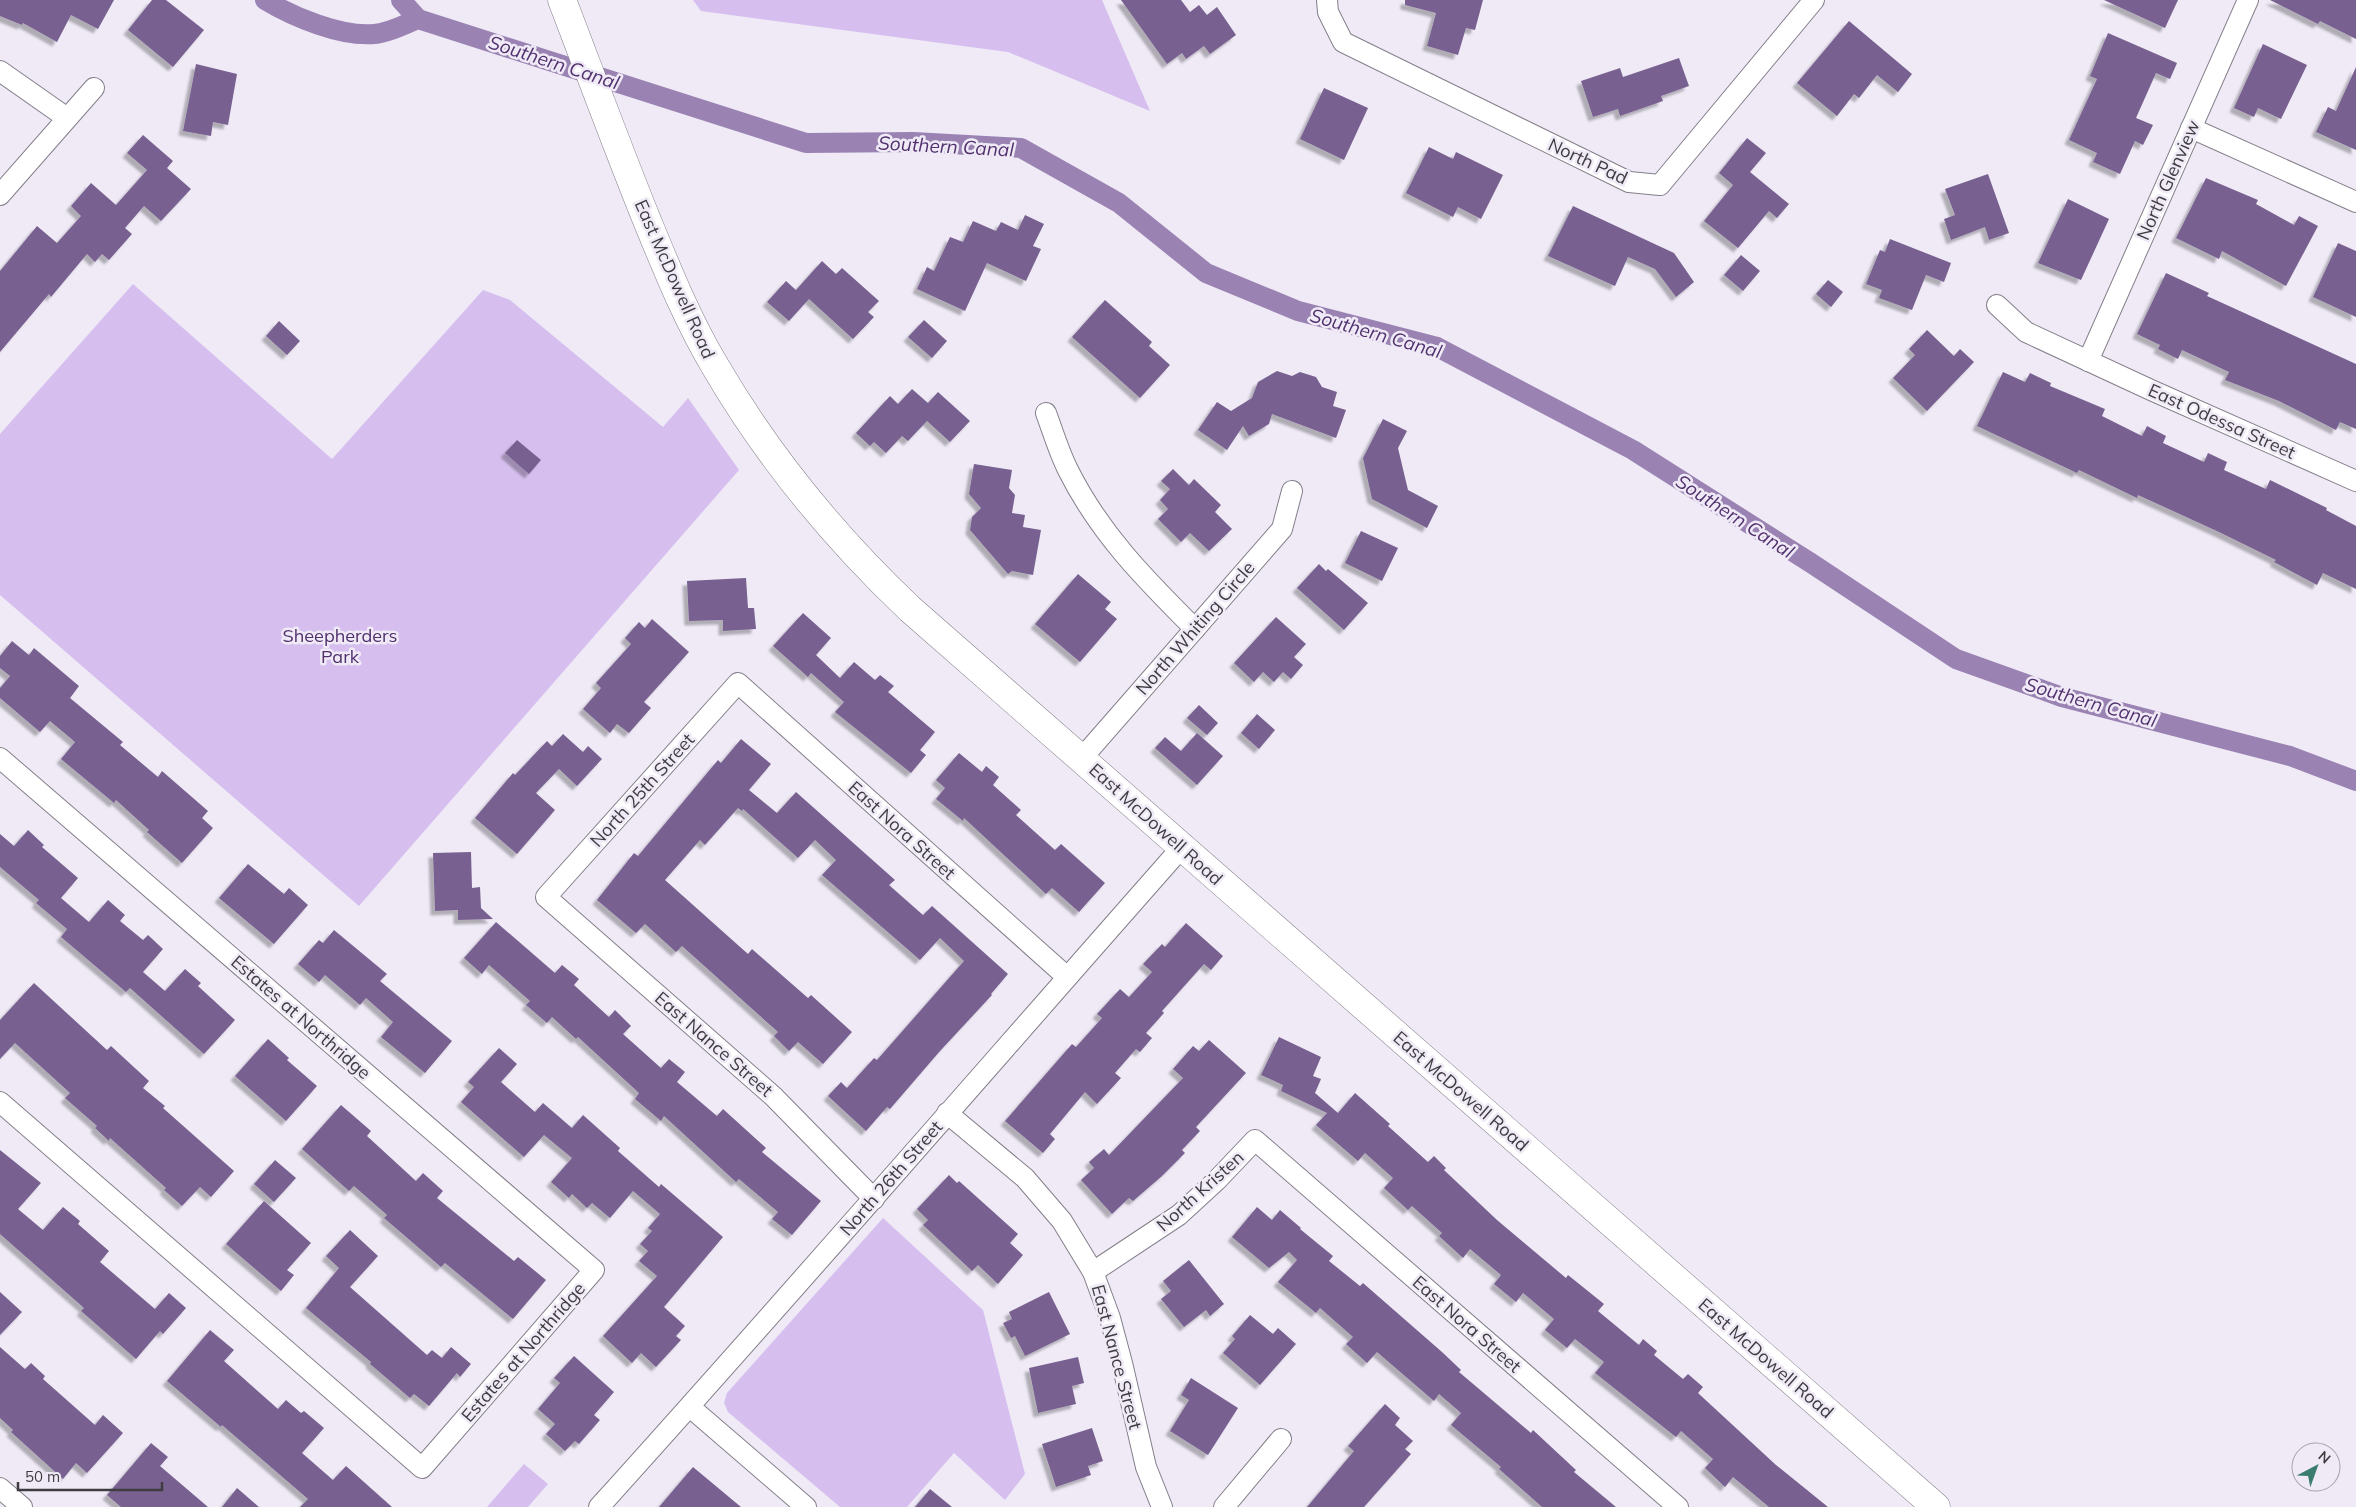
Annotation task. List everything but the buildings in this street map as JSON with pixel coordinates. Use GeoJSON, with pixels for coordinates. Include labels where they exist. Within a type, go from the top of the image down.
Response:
{"type":"FeatureCollection","features":[{"type":"Feature","properties":{"kind":"main road","name":"East McDowell Road"},"geometry":{"type":"LineString","coordinates":[[562,0],[665,264],[687,314],[732,394],[793,482],[827,525],[872,573],[910,609],[1936,1507]]}},
{"type":"Feature","properties":{"kind":"street","name":"North Pad"},"geometry":{"type":"LineString","coordinates":[[1327,0],[1328,12],[1343,42],[1628,182],[1660,185],[1814,0]]}},
{"type":"Feature","properties":{"kind":"street","name":"North Glenview"},"geometry":{"type":"LineString","coordinates":[[2088,361],[2248,0]]}},
{"type":"Feature","properties":{"kind":"street"},"geometry":{"type":"LineString","coordinates":[[0,70],[68,118]]}},
{"type":"Feature","properties":{"kind":"street"},"geometry":{"type":"LineString","coordinates":[[0,195],[94,88]]}},
{"type":"Feature","properties":{"kind":"street"},"geometry":{"type":"LineString","coordinates":[[2191,128],[2356,202]]}},
{"type":"Feature","properties":{"kind":"street","name":"East Odessa Street"},"geometry":{"type":"LineString","coordinates":[[1998,305],[2026,332],[2356,481]]}},
{"type":"Feature","properties":{"kind":"street"},"geometry":{"type":"LineString","coordinates":[[1046,413],[1068,470],[1093,514],[1130,564],[1195,629]]}},
{"type":"Feature","properties":{"kind":"street","name":"North Whiting Circle"},"geometry":{"type":"LineString","coordinates":[[1082,758],[1282,529],[1292,491]]}},
{"type":"Feature","properties":{"kind":"street","name":"North 25th Street"},"geometry":{"type":"LineString","coordinates":[[546,897],[738,683]]}},
{"type":"Feature","properties":{"kind":"street","name":"East Nora Street"},"geometry":{"type":"LineString","coordinates":[[738,683],[1067,977]]}},
{"type":"Feature","properties":{"kind":"street","name":"Estates at Northridge"},"geometry":{"type":"LineString","coordinates":[[0,758],[594,1270],[422,1468],[0,1102]]}},
{"type":"Feature","properties":{"kind":"street","name":"North 26th Street"},"geometry":{"type":"LineString","coordinates":[[599,1507],[874,1199],[947,1113],[1182,847]]}},
{"type":"Feature","properties":{"kind":"street","name":"East Nance Street"},"geometry":{"type":"LineString","coordinates":[[546,897],[773,1096],[874,1199]]}},
{"type":"Feature","properties":{"kind":"street","name":"East Nance Street"},"geometry":{"type":"LineString","coordinates":[[947,1113],[1025,1178],[1062,1220],[1093,1272],[1120,1354],[1146,1467],[1162,1507]]}},
{"type":"Feature","properties":{"kind":"street","name":"East Nora Street"},"geometry":{"type":"LineString","coordinates":[[1255,1140],[1678,1507]]}},
{"type":"Feature","properties":{"kind":"street","name":"North Kristen"},"geometry":{"type":"LineString","coordinates":[[1093,1272],[1179,1215],[1216,1181],[1255,1140]]}},
{"type":"Feature","properties":{"kind":"street"},"geometry":{"type":"LineString","coordinates":[[690,1407],[806,1507]]}},
{"type":"Feature","properties":{"kind":"street"},"geometry":{"type":"LineString","coordinates":[[1224,1507],[1281,1439]]}},
{"type":"Feature","properties":{"kind":"street"},"geometry":{"type":"LineString","coordinates":[[0,1488],[22,1507]]}},
{"type":"Feature","properties":{"kind":"green space"},"geometry":{"type":"Polygon","coordinates":[[[693,0],[1102,0],[1150,111],[1008,52],[701,11],[693,0]]]}},
{"type":"Feature","properties":{"kind":"green space","name":"Sheepherders Park"},"geometry":{"type":"Polygon","coordinates":[[[133,284],[332,459],[483,290],[510,300],[663,427],[688,398],[739,470],[359,906],[0,595],[0,434],[133,284]]]}},
{"type":"Feature","properties":{"kind":"green space"},"geometry":{"type":"Polygon","coordinates":[[[883,1218],[983,1310],[1025,1474],[1005,1500],[954,1453],[907,1507],[840,1507],[728,1412],[724,1403],[727,1393],[883,1218]]]}},
{"type":"Feature","properties":{"kind":"green space"},"geometry":{"type":"Polygon","coordinates":[[[524,1464],[548,1484],[528,1507],[487,1507],[524,1464]]]}},
{"type":"Feature","properties":{"kind":"waterway"},"geometry":{"type":"LineString","coordinates":[[265,0],[303,19],[332,29],[361,34],[385,32],[418,19]]}},
{"type":"Feature","properties":{"kind":"waterway","name":"Southern Canal"},"geometry":{"type":"LineString","coordinates":[[401,0],[418,19],[806,143],[913,142],[1021,148],[1119,203],[1206,273],[1298,311],[1437,347],[1633,450],[1811,563],[1956,659],[2062,697],[2290,756],[2356,781]]}}]}
